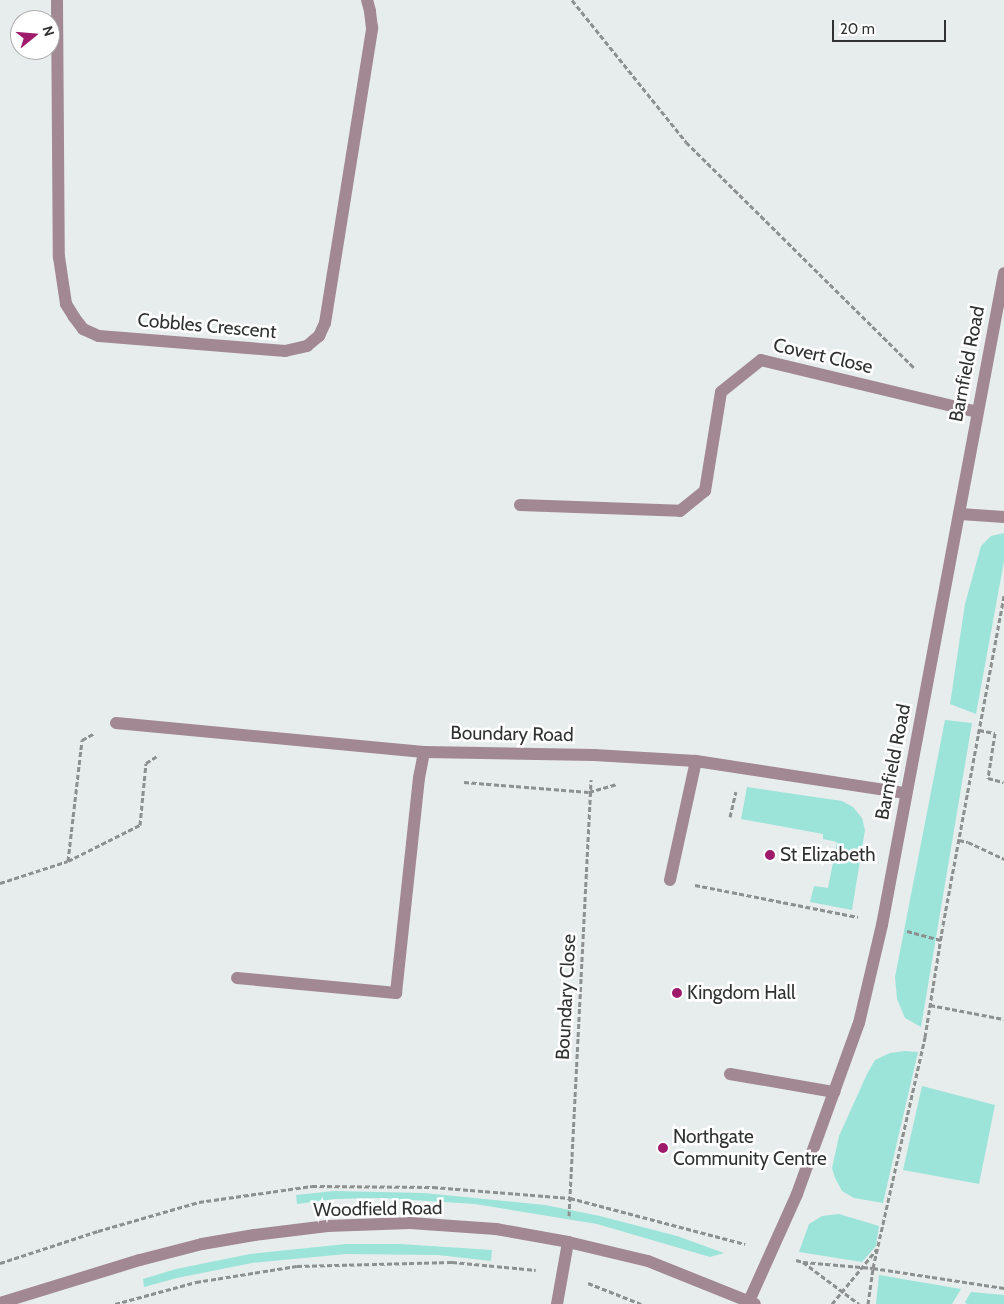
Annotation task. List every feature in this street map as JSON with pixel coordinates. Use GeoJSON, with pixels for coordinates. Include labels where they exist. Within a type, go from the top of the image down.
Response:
{"type":"FeatureCollection","features":[{"type":"Feature","properties":{"kind":"street","name":"Cobbles Crescent"},"geometry":{"type":"LineString","coordinates":[[57,0],[59,257],[66,304],[74,317],[83,329],[99,336],[285,351],[307,346],[319,336],[325,323],[372,28],[370,11],[366,0]]}},
{"type":"Feature","properties":{"kind":"street","name":"Barnfield Road"},"geometry":{"type":"LineString","coordinates":[[752,1302],[797,1194],[859,1023],[882,924],[1004,273]]}},
{"type":"Feature","properties":{"kind":"street","name":"Covert Close"},"geometry":{"type":"LineString","coordinates":[[520,506],[680,511],[705,491],[721,392],[761,360],[977,412]]}},
{"type":"Feature","properties":{"kind":"street"},"geometry":{"type":"LineString","coordinates":[[960,514],[1004,517]]}},
{"type":"Feature","properties":{"kind":"street","name":"Boundary Road"},"geometry":{"type":"LineString","coordinates":[[116,723],[424,752],[594,755],[696,761],[906,793]]}},
{"type":"Feature","properties":{"kind":"street"},"geometry":{"type":"LineString","coordinates":[[237,978],[396,993],[419,778],[424,752]]}},
{"type":"Feature","properties":{"kind":"street"},"geometry":{"type":"LineString","coordinates":[[670,880],[696,761]]}},
{"type":"Feature","properties":{"kind":"street"},"geometry":{"type":"LineString","coordinates":[[730,1074],[834,1092]]}},
{"type":"Feature","properties":{"kind":"street","name":"Woodfield Road"},"geometry":{"type":"LineString","coordinates":[[0,1303],[140,1260],[202,1244],[254,1234],[326,1226],[410,1223],[487,1228],[568,1242],[648,1261],[752,1302]]}},
{"type":"Feature","properties":{"kind":"street"},"geometry":{"type":"LineString","coordinates":[[557,1304],[568,1242]]}},
{"type":"Feature","properties":{"kind":"path"},"geometry":{"type":"LineString","coordinates":[[572,0],[686,142],[916,370]]}},
{"type":"Feature","properties":{"kind":"path"},"geometry":{"type":"LineString","coordinates":[[868,1304],[873,1268],[930,1005],[958,840],[1004,596]]}},
{"type":"Feature","properties":{"kind":"path"},"geometry":{"type":"LineString","coordinates":[[68,861],[82,740],[116,723]]}},
{"type":"Feature","properties":{"kind":"path"},"geometry":{"type":"LineString","coordinates":[[979,730],[995,733],[988,778],[1003,782]]}},
{"type":"Feature","properties":{"kind":"path"},"geometry":{"type":"LineString","coordinates":[[0,883],[68,861],[140,825],[146,763],[160,755]]}},
{"type":"Feature","properties":{"kind":"path","name":"Boundary Close"},"geometry":{"type":"LineString","coordinates":[[568,1242],[589,792],[594,755]]}},
{"type":"Feature","properties":{"kind":"path"},"geometry":{"type":"LineString","coordinates":[[419,778],[589,792],[625,782]]}},
{"type":"Feature","properties":{"kind":"path"},"geometry":{"type":"LineString","coordinates":[[958,840],[968,842],[1004,859]]}},
{"type":"Feature","properties":{"kind":"path"},"geometry":{"type":"LineString","coordinates":[[670,880],[852,916],[940,940]]}},
{"type":"Feature","properties":{"kind":"path"},"geometry":{"type":"LineString","coordinates":[[930,1005],[1004,1019]]}},
{"type":"Feature","properties":{"kind":"path"},"geometry":{"type":"LineString","coordinates":[[832,1304],[841,1290],[863,1268],[879,1246]]}},
{"type":"Feature","properties":{"kind":"path"},"geometry":{"type":"LineString","coordinates":[[772,1251],[802,1262],[873,1268],[1004,1288]]}},
{"type":"Feature","properties":{"kind":"path"},"geometry":{"type":"LineString","coordinates":[[115,1304],[196,1282],[297,1266],[452,1262],[562,1273],[641,1304]]}},
{"type":"Feature","properties":{"kind":"path"},"geometry":{"type":"LineString","coordinates":[[802,1262],[859,1304]]}},
{"type":"Feature","properties":{"kind":"shaded area"},"geometry":{"type":"Polygon","coordinates":[[[1004,533],[1004,561],[976,714],[950,704],[965,604],[981,546],[991,536],[1004,533]]]}},
{"type":"Feature","properties":{"kind":"shaded area"},"geometry":{"type":"Polygon","coordinates":[[[945,720],[972,723],[921,1027],[905,1018],[897,999],[895,977],[945,720]]]}},
{"type":"Feature","properties":{"kind":"shaded area"},"geometry":{"type":"Polygon","coordinates":[[[747,787],[842,801],[853,807],[862,818],[865,830],[852,910],[810,902],[814,886],[828,888],[837,842],[823,839],[823,834],[741,819],[747,787]]]}},
{"type":"Feature","properties":{"kind":"shaded area"},"geometry":{"type":"Polygon","coordinates":[[[918,1052],[883,1203],[854,1198],[842,1191],[832,1168],[839,1136],[875,1060],[890,1053],[918,1052]]]}},
{"type":"Feature","properties":{"kind":"shaded area"},"geometry":{"type":"Polygon","coordinates":[[[922,1086],[995,1105],[979,1184],[903,1170],[922,1086]]]}},
{"type":"Feature","properties":{"kind":"shaded area"},"geometry":{"type":"Polygon","coordinates":[[[334,1191],[424,1193],[545,1205],[600,1216],[677,1236],[724,1253],[710,1257],[597,1224],[475,1204],[381,1198],[335,1199],[297,1204],[296,1195],[334,1191]]]}},
{"type":"Feature","properties":{"kind":"shaded area"},"geometry":{"type":"Polygon","coordinates":[[[839,1214],[879,1226],[876,1246],[862,1262],[799,1252],[809,1224],[822,1216],[839,1214]]]}},
{"type":"Feature","properties":{"kind":"shaded area"},"geometry":{"type":"Polygon","coordinates":[[[346,1244],[400,1244],[492,1250],[491,1261],[438,1255],[346,1254],[252,1263],[177,1278],[144,1287],[143,1279],[176,1269],[250,1254],[346,1244]]]}},
{"type":"Feature","properties":{"kind":"shaded area"},"geometry":{"type":"Polygon","coordinates":[[[879,1275],[961,1289],[952,1304],[876,1304],[879,1275]]]}},
{"type":"Feature","properties":{"kind":"shaded area"},"geometry":{"type":"Polygon","coordinates":[[[971,1292],[1004,1295],[1004,1304],[967,1304],[965,1302],[971,1292]]]}},
{"type":"Feature","properties":{"kind":"place","name":"St Elizabeth"},"geometry":{"type":"Point","coordinates":[770,855]}},
{"type":"Feature","properties":{"kind":"place","name":"Kingdom Hall"},"geometry":{"type":"Point","coordinates":[677,993]}},
{"type":"Feature","properties":{"kind":"place","name":"Northgate Community Centre"},"geometry":{"type":"Point","coordinates":[663,1148]}}]}
